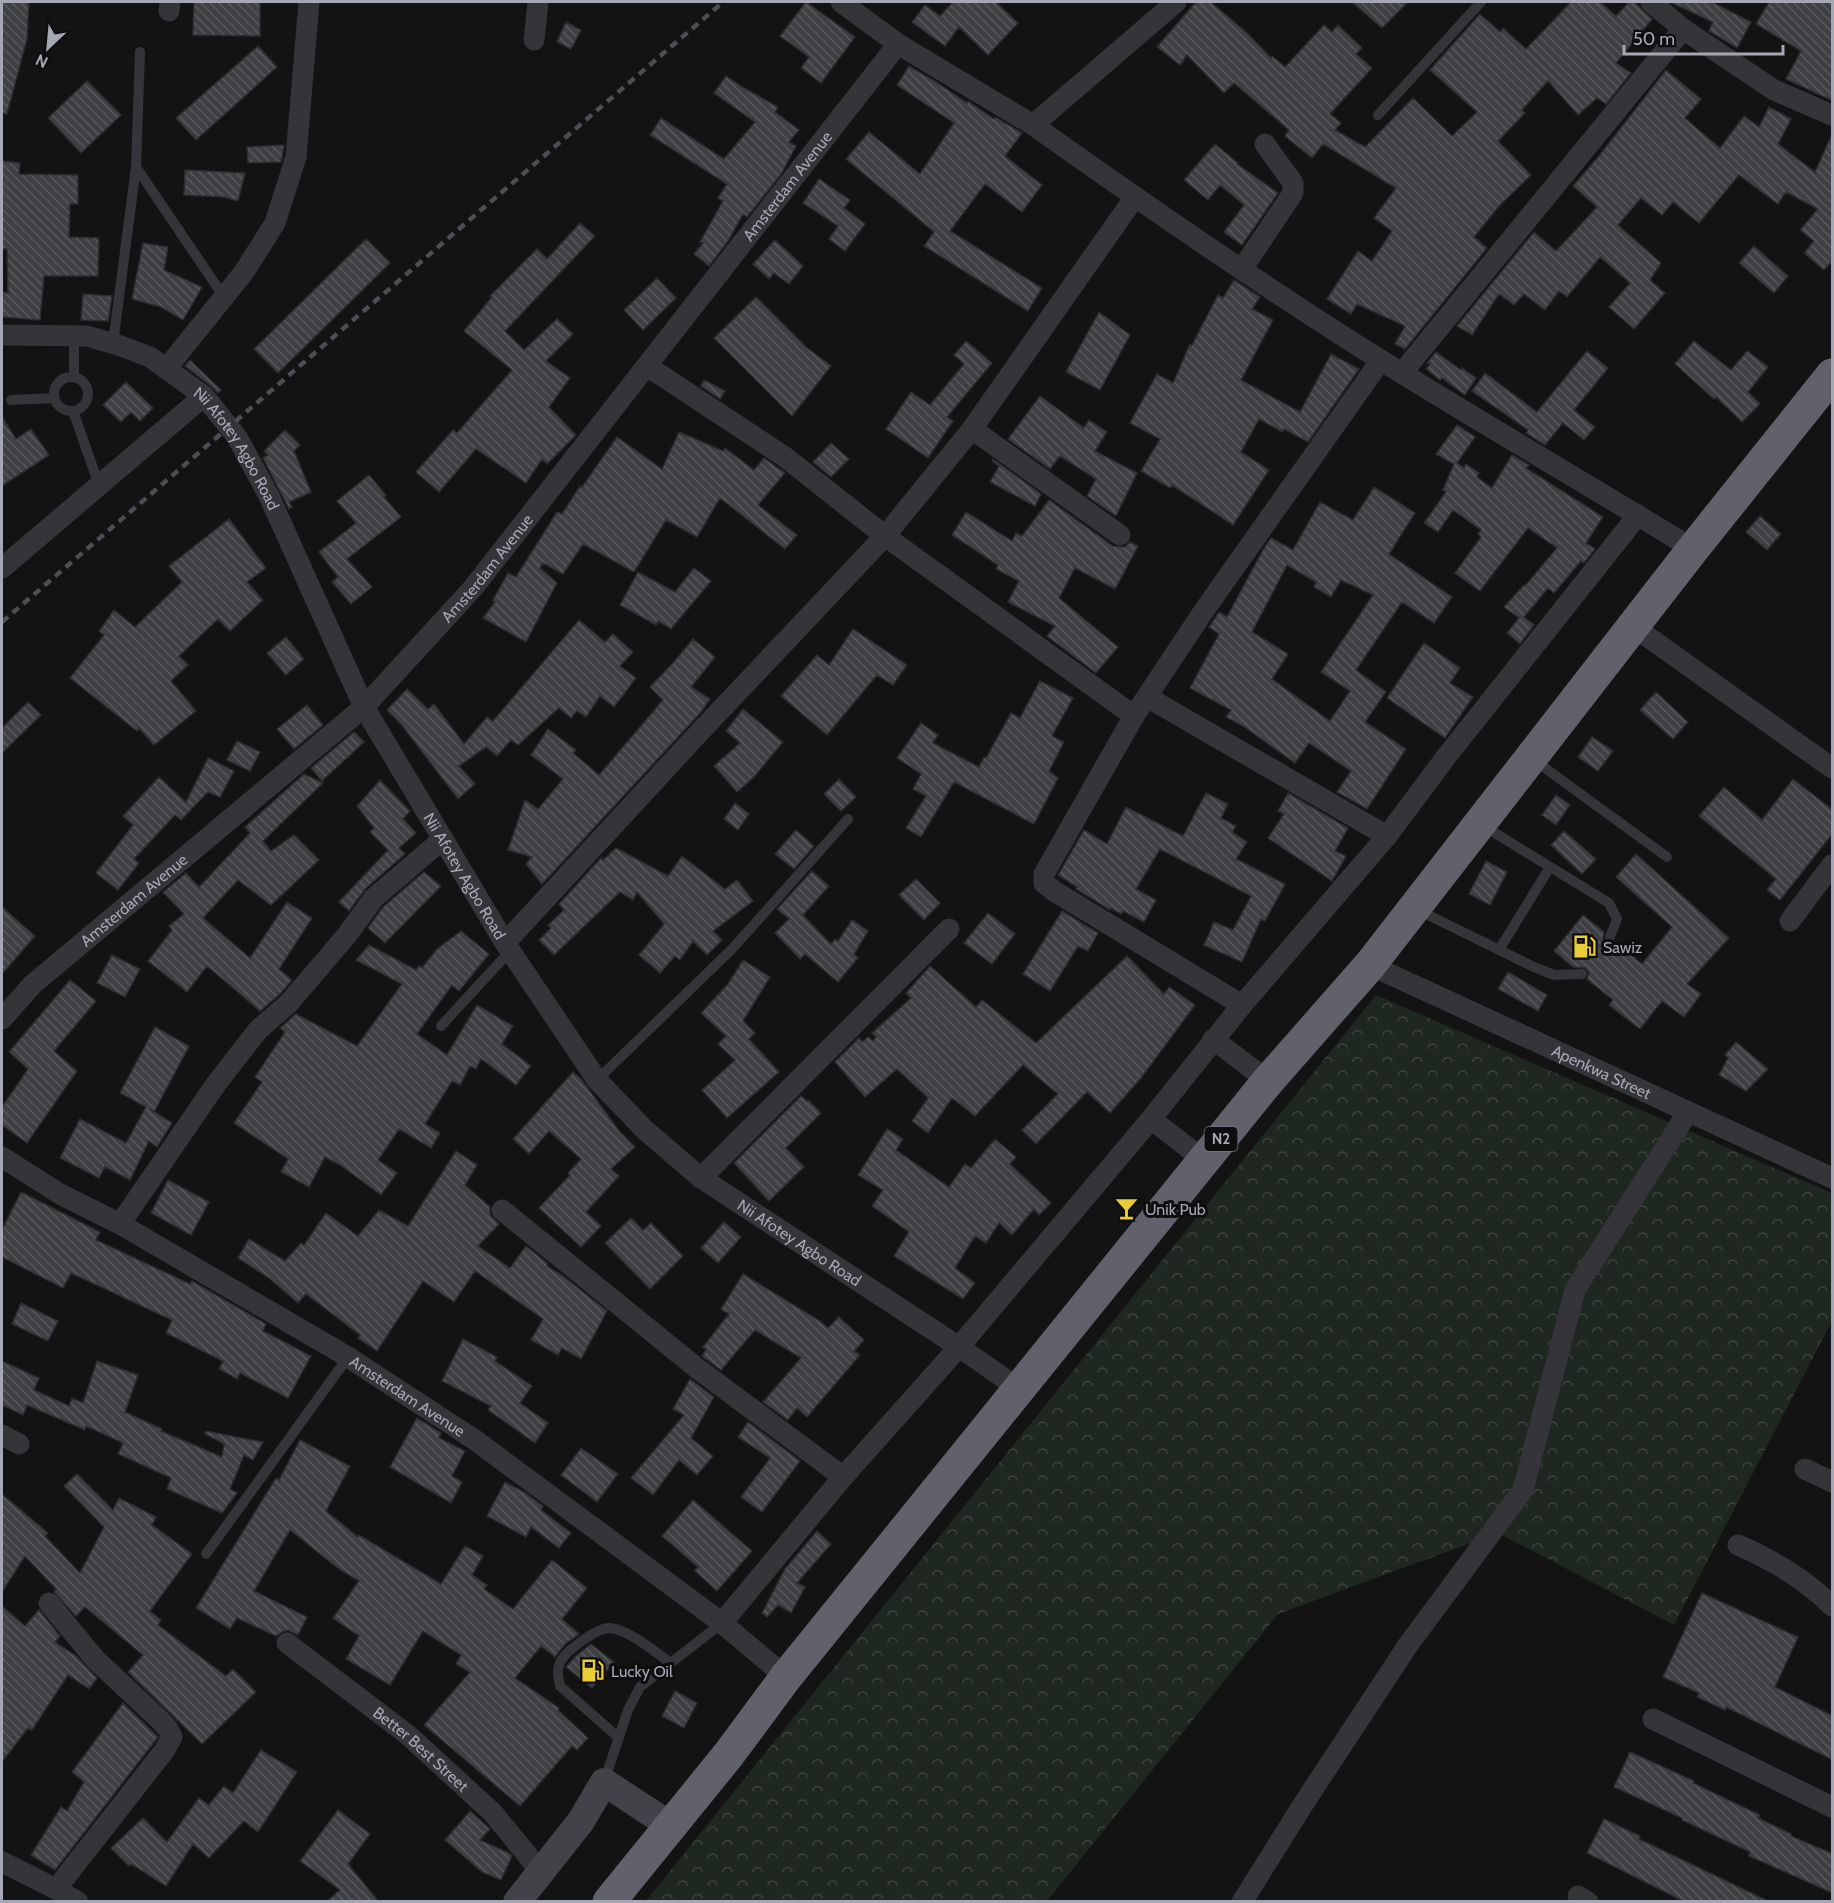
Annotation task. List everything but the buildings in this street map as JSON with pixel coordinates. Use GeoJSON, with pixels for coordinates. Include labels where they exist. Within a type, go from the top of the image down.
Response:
{"type":"FeatureCollection","features":[{"type":"Feature","properties":{"kind":"highway","name":"N2"},"geometry":{"type":"LineString","coordinates":[[609,1902],[1018,1388],[1268,1082],[1370,965],[1694,549],[1833,375]]}},
{"type":"Feature","properties":{"kind":"street"},"geometry":{"type":"LineString","coordinates":[[166,369],[244,272],[275,223],[296,157],[309,2]]}},
{"type":"Feature","properties":{"kind":"street"},"geometry":{"type":"LineString","coordinates":[[534,40],[538,2]]}},
{"type":"Feature","properties":{"kind":"street"},"geometry":{"type":"LineString","coordinates":[[841,2],[898,44],[1033,125],[1135,197],[1381,360],[1694,549]]}},
{"type":"Feature","properties":{"kind":"street"},"geometry":{"type":"LineString","coordinates":[[1033,125],[1176,2]]}},
{"type":"Feature","properties":{"kind":"street"},"geometry":{"type":"LineString","coordinates":[[1659,4],[1683,29],[1774,90],[1833,115]]}},
{"type":"Feature","properties":{"kind":"street"},"geometry":{"type":"LineString","coordinates":[[1402,373],[1683,29]]}},
{"type":"Feature","properties":{"kind":"street","name":"Amsterdam Avenue"},"geometry":{"type":"LineString","coordinates":[[2,1019],[41,978],[364,707],[473,588],[898,44]]}},
{"type":"Feature","properties":{"kind":"street"},"geometry":{"type":"LineString","coordinates":[[1242,269],[1293,193],[1293,183],[1265,144]]}},
{"type":"Feature","properties":{"kind":"street"},"geometry":{"type":"LineString","coordinates":[[508,947],[696,736],[885,536],[972,429],[1135,197]]}},
{"type":"Feature","properties":{"kind":"street","name":"Nii Afotey Agbo Road"},"geometry":{"type":"LineString","coordinates":[[2,335],[87,336],[113,343],[150,357],[204,396],[237,436],[269,496],[364,707],[508,947],[597,1080],[645,1130],[701,1178],[1018,1388]]}},
{"type":"Feature","properties":{"kind":"street"},"geometry":{"type":"LineString","coordinates":[[1242,1005],[1054,891],[1044,883],[1044,874],[1134,716],[1203,612],[1381,360]]}},
{"type":"Feature","properties":{"kind":"street"},"geometry":{"type":"LineString","coordinates":[[647,366],[784,457],[885,536],[1134,716]]}},
{"type":"Feature","properties":{"kind":"street"},"geometry":{"type":"LineString","coordinates":[[2,568],[204,396]]}},
{"type":"Feature","properties":{"kind":"street"},"geometry":{"type":"LineString","coordinates":[[972,429],[1120,535]]}},
{"type":"Feature","properties":{"kind":"street"},"geometry":{"type":"LineString","coordinates":[[722,1623],[843,1477],[959,1347],[1151,1119],[1242,1005],[1387,836],[1446,757],[1638,515]]}},
{"type":"Feature","properties":{"kind":"street"},"geometry":{"type":"LineString","coordinates":[[1634,627],[1833,768]]}},
{"type":"Feature","properties":{"kind":"street"},"geometry":{"type":"LineString","coordinates":[[1147,697],[1387,836]]}},
{"type":"Feature","properties":{"kind":"street"},"geometry":{"type":"LineString","coordinates":[[120,1224],[216,1084],[258,1030],[289,1003],[347,935],[374,898],[443,839]]}},
{"type":"Feature","properties":{"kind":"street"},"geometry":{"type":"LineString","coordinates":[[1790,921],[1833,865]]}},
{"type":"Feature","properties":{"kind":"street"},"geometry":{"type":"LineString","coordinates":[[701,1178],[949,929]]}},
{"type":"Feature","properties":{"kind":"street","name":"Apenkwa Street"},"geometry":{"type":"LineString","coordinates":[[1370,965],[1833,1178]]}},
{"type":"Feature","properties":{"kind":"street"},"geometry":{"type":"LineString","coordinates":[[1214,1039],[1268,1082]]}},
{"type":"Feature","properties":{"kind":"street"},"geometry":{"type":"LineString","coordinates":[[1242,1902],[1408,1645],[1523,1490],[1575,1290],[1688,1112]]}},
{"type":"Feature","properties":{"kind":"street"},"geometry":{"type":"LineString","coordinates":[[1151,1119],[1204,1160]]}},
{"type":"Feature","properties":{"kind":"street","name":"Amsterdam Avenue"},"geometry":{"type":"LineString","coordinates":[[3,1162],[120,1224],[348,1357],[475,1440],[722,1623],[786,1677]]}},
{"type":"Feature","properties":{"kind":"street"},"geometry":{"type":"LineString","coordinates":[[502,1210],[698,1369],[843,1477]]}},
{"type":"Feature","properties":{"kind":"street"},"geometry":{"type":"LineString","coordinates":[[1805,1469],[1833,1482]]}},
{"type":"Feature","properties":{"kind":"street"},"geometry":{"type":"LineString","coordinates":[[1738,1545],[1773,1560],[1817,1590],[1833,1606]]}},
{"type":"Feature","properties":{"kind":"street"},"geometry":{"type":"LineString","coordinates":[[49,1603],[95,1659],[161,1721],[172,1737],[164,1751],[56,1888]]}},
{"type":"Feature","properties":{"kind":"street","name":"Better Best Street"},"geometry":{"type":"LineString","coordinates":[[287,1643],[408,1735],[493,1813],[541,1872]]}},
{"type":"Feature","properties":{"kind":"street"},"geometry":{"type":"LineString","coordinates":[[1653,1719],[1833,1807]]}},
{"type":"Feature","properties":{"kind":"street"},"geometry":{"type":"LineString","coordinates":[[517,1902],[581,1821],[604,1782],[671,1826]]}},
{"type":"Feature","properties":{"kind":"street"},"geometry":{"type":"LineString","coordinates":[[2,1862],[56,1888],[78,1902]]}},
{"type":"Feature","properties":{"kind":"lane"},"geometry":{"type":"LineString","coordinates":[[1378,116],[1481,2]]}},
{"type":"Feature","properties":{"kind":"lane"},"geometry":{"type":"LineString","coordinates":[[113,343],[136,167],[140,52]]}},
{"type":"Feature","properties":{"kind":"lane"},"geometry":{"type":"LineString","coordinates":[[136,167],[224,297]]}},
{"type":"Feature","properties":{"kind":"lane"},"geometry":{"type":"LineString","coordinates":[[74,336],[74,377]]}},
{"type":"Feature","properties":{"kind":"lane"},"geometry":{"type":"LineString","coordinates":[[74,377],[81,381],[88,394],[86,402],[73,411],[61,408],[54,398],[54,390],[65,378],[74,377]]}},
{"type":"Feature","properties":{"kind":"lane"},"geometry":{"type":"LineString","coordinates":[[11,400],[54,398]]}},
{"type":"Feature","properties":{"kind":"lane"},"geometry":{"type":"LineString","coordinates":[[73,411],[99,485]]}},
{"type":"Feature","properties":{"kind":"lane"},"geometry":{"type":"LineString","coordinates":[[1532,758],[1666,857]]}},
{"type":"Feature","properties":{"kind":"lane"},"geometry":{"type":"LineString","coordinates":[[597,1080],[733,948],[848,819]]}},
{"type":"Feature","properties":{"kind":"lane"},"geometry":{"type":"LineString","coordinates":[[1480,824],[1609,903],[1617,919],[1610,937]]}},
{"type":"Feature","properties":{"kind":"lane"},"geometry":{"type":"LineString","coordinates":[[1499,950],[1550,867]]}},
{"type":"Feature","properties":{"kind":"lane"},"geometry":{"type":"LineString","coordinates":[[1415,908],[1554,975],[1582,974]]}},
{"type":"Feature","properties":{"kind":"lane"},"geometry":{"type":"LineString","coordinates":[[441,1026],[508,947]]}},
{"type":"Feature","properties":{"kind":"lane"},"geometry":{"type":"LineString","coordinates":[[206,1554],[348,1357]]}},
{"type":"Feature","properties":{"kind":"lane"},"geometry":{"type":"LineString","coordinates":[[604,1782],[628,1710],[640,1687],[722,1623]]}},
{"type":"Feature","properties":{"kind":"lane"},"geometry":{"type":"LineString","coordinates":[[619,1738],[560,1686],[557,1674],[562,1659],[593,1633],[609,1628],[630,1635],[671,1663]]}},
{"type":"Feature","properties":{"kind":"green space"},"geometry":{"type":"Polygon","coordinates":[[[1376,995],[1832,1193],[1832,1321],[1674,1625],[1498,1533],[1278,1614],[1047,1901],[645,1902],[1376,995]]]}},
{"type":"Feature","properties":{"kind":"railway"},"geometry":{"type":"LineString","coordinates":[[2,622],[723,2]]}},
{"type":"Feature","properties":{"kind":"place","name":"Sawiz"},"geometry":{"type":"Point","coordinates":[1585,947]}},
{"type":"Feature","properties":{"kind":"place","name":"Unik Pub"},"geometry":{"type":"Point","coordinates":[1127,1209]}},
{"type":"Feature","properties":{"kind":"place","name":"Lucky Oil"},"geometry":{"type":"Point","coordinates":[593,1671]}}]}
